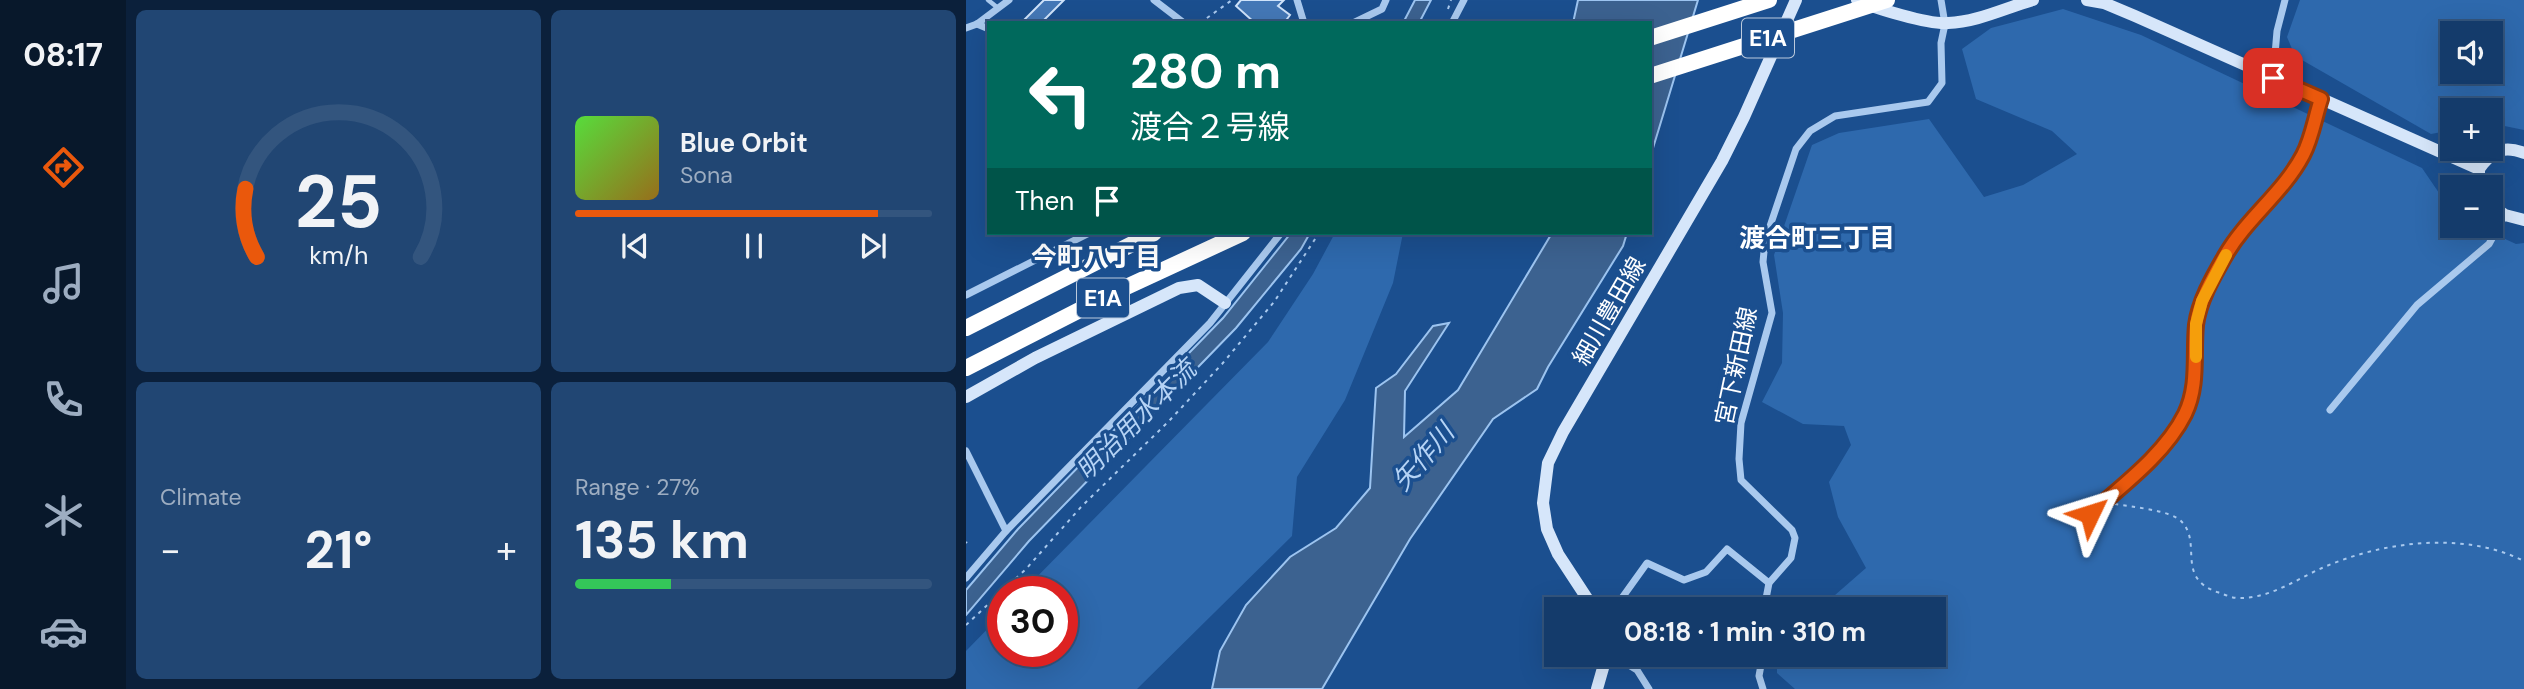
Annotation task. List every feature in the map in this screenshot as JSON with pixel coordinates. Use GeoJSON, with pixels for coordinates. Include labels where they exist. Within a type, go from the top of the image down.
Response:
{"type":"FeatureCollection","features":[{"type":"Feature","properties":{"kind":"highway","name":"E1A"},"geometry":{"type":"LineString","coordinates":[[1652,37],[1769,0]]}},
{"type":"Feature","properties":{"kind":"highway","name":"E1A"},"geometry":{"type":"LineString","coordinates":[[1652,75],[1887,0]]}},
{"type":"Feature","properties":{"kind":"highway","name":"E1A"},"geometry":{"type":"LineString","coordinates":[[966,328],[1150,235]]}},
{"type":"Feature","properties":{"kind":"highway","name":"E1A"},"geometry":{"type":"LineString","coordinates":[[966,368],[1110,295],[1239,235]]}},
{"type":"Feature","properties":{"kind":"street"},"geometry":{"type":"LineString","coordinates":[[966,28],[977,24],[1009,0]]}},
{"type":"Feature","properties":{"kind":"street"},"geometry":{"type":"LineString","coordinates":[[1154,0],[1181,21]]}},
{"type":"Feature","properties":{"kind":"street"},"geometry":{"type":"LineString","coordinates":[[1297,0],[1303,21]]}},
{"type":"Feature","properties":{"kind":"street"},"geometry":{"type":"LineString","coordinates":[[1357,21],[1382,9],[1386,0]]}},
{"type":"Feature","properties":{"kind":"street"},"geometry":{"type":"LineString","coordinates":[[1453,21],[1464,0]]}},
{"type":"Feature","properties":{"kind":"street","name":"細川豊田線"},"geometry":{"type":"LineString","coordinates":[[1586,597],[1558,554],[1547,529],[1543,503],[1548,463],[1563,432],[1722,161],[1796,0]]}},
{"type":"Feature","properties":{"kind":"street"},"geometry":{"type":"LineString","coordinates":[[1857,0],[1871,7],[1945,24],[1987,15],[2033,0]]}},
{"type":"Feature","properties":{"kind":"street","name":"宮下新田線"},"geometry":{"type":"LineString","coordinates":[[1766,597],[1769,583],[1791,558],[1795,538],[1792,530],[1741,480],[1741,423],[1772,313],[1763,262],[1765,241],[1796,149],[1810,131],[1835,116],[1927,102],[1942,83],[1941,43],[1945,24],[1941,0]]}},
{"type":"Feature","properties":{"kind":"street"},"geometry":{"type":"LineString","coordinates":[[2091,0],[2135,16],[2479,169]]}},
{"type":"Feature","properties":{"kind":"street"},"geometry":{"type":"LineString","coordinates":[[2273,78],[2279,14],[2285,0]]}},
{"type":"Feature","properties":{"kind":"street"},"geometry":{"type":"LineString","coordinates":[[977,24],[987,28]]}},
{"type":"Feature","properties":{"kind":"street"},"geometry":{"type":"LineString","coordinates":[[2090,514],[2168,439],[2185,413],[2194,383],[2196,324],[2202,301],[2227,253],[2281,188],[2304,154],[2321,99]]}},
{"type":"Feature","properties":{"kind":"street"},"geometry":{"type":"LineString","coordinates":[[2479,175],[2479,169],[2491,154],[2500,149],[2513,149],[2524,153]]}},
{"type":"Feature","properties":{"kind":"street"},"geometry":{"type":"LineString","coordinates":[[2330,410],[2417,305],[2489,244],[2505,215],[2524,220]]}},
{"type":"Feature","properties":{"kind":"street"},"geometry":{"type":"LineString","coordinates":[[966,295],[1085,235]]}},
{"type":"Feature","properties":{"kind":"street"},"geometry":{"type":"LineString","coordinates":[[966,578],[1006,531],[1210,323],[1279,235]]}},
{"type":"Feature","properties":{"kind":"street"},"geometry":{"type":"LineString","coordinates":[[966,397],[1035,358],[1179,288],[1198,285],[1226,303]]}},
{"type":"Feature","properties":{"kind":"street"},"geometry":{"type":"LineString","coordinates":[[966,451],[1006,531]]}},
{"type":"Feature","properties":{"kind":"street"},"geometry":{"type":"LineString","coordinates":[[1623,597],[1647,564],[1684,580],[1706,572],[1727,549],[1769,583]]}},
{"type":"Feature","properties":{"kind":"street"},"geometry":{"type":"LineString","coordinates":[[1597,689],[1605,667]]}},
{"type":"Feature","properties":{"kind":"street"},"geometry":{"type":"LineString","coordinates":[[1632,667],[1637,670],[1649,689]]}},
{"type":"Feature","properties":{"kind":"street"},"geometry":{"type":"LineString","coordinates":[[1761,667],[1759,676],[1763,689]]}},
{"type":"Feature","properties":{"kind":"lane"},"geometry":{"type":"LineString","coordinates":[[988,0],[999,9]]}},
{"type":"Feature","properties":{"kind":"path"},"geometry":{"type":"LineString","coordinates":[[1203,21],[1232,0]]}},
{"type":"Feature","properties":{"kind":"path"},"geometry":{"type":"LineString","coordinates":[[966,625],[1026,569],[1081,507],[1169,421],[1222,364],[1274,302],[1318,235]]}},
{"type":"Feature","properties":{"kind":"path"},"geometry":{"type":"LineString","coordinates":[[2104,502],[2170,515],[2181,521],[2186,530],[2192,568],[2197,578],[2205,587],[2236,598],[2255,596],[2287,586],[2321,568],[2350,557],[2408,545],[2442,541],[2490,547],[2524,561]]}},
{"type":"Feature","properties":{"kind":"shaded area"},"geometry":{"type":"Polygon","coordinates":[[[2300,0],[2524,0],[2524,130],[2503,126],[2503,98],[2440,98],[2440,132],[2431,134],[2295,56],[2287,37],[2300,0]]]}},
{"type":"Feature","properties":{"kind":"shaded area"},"geometry":{"type":"Polygon","coordinates":[[[2063,9],[2141,35],[2422,168],[2440,194],[2440,238],[2503,238],[2516,244],[2524,243],[2524,689],[1795,689],[1777,673],[1777,667],[1946,667],[1946,597],[1833,597],[1866,568],[1838,517],[1829,482],[1851,445],[1844,426],[1803,424],[1762,402],[1782,363],[1783,313],[1774,255],[1812,145],[1839,133],[1929,119],[1984,197],[2023,185],[2077,154],[2052,131],[1976,99],[1962,49],[1991,28],[2063,9]]]}},
{"type":"Feature","properties":{"kind":"shaded area"},"geometry":{"type":"Polygon","coordinates":[[[1334,235],[1403,235],[1393,283],[1345,400],[1297,477],[1292,536],[1137,689],[966,689],[966,651],[987,629],[987,667],[1078,667],[1078,576],[1038,576],[1268,342],[1313,274],[1334,235]]]}},
{"type":"Feature","properties":{"kind":"water"},"geometry":{"type":"Polygon","coordinates":[[[1415,0],[1431,0],[1420,21],[1404,21],[1415,0]]]}},
{"type":"Feature","properties":{"kind":"water"},"geometry":{"type":"Polygon","coordinates":[[[1578,0],[1698,0],[1652,151],[1652,21],[1573,21],[1578,0]]]}},
{"type":"Feature","properties":{"kind":"water","name":"明治用水本流"},"geometry":{"type":"Polygon","coordinates":[[[1289,235],[1309,235],[1301,249],[1236,328],[1029,541],[999,576],[987,576],[987,590],[966,615],[966,590],[1018,529],[1223,318],[1289,235]]]}},
{"type":"Feature","properties":{"kind":"water","name":"矢作川"},"geometry":{"type":"Polygon","coordinates":[[[1551,235],[1626,235],[1623,246],[1537,389],[1493,419],[1410,539],[1322,689],[1212,689],[1220,651],[1246,605],[1290,557],[1336,528],[1370,488],[1376,388],[1396,374],[1433,326],[1449,323],[1405,391],[1404,437],[1458,390],[1551,235]]]}},
{"type":"Feature","properties":{"kind":"building"},"geometry":{"type":"Polygon","coordinates":[[[1044,0],[1064,0],[1043,21],[1023,21],[1044,0]]]}},
{"type":"Feature","properties":{"kind":"building"},"geometry":{"type":"Polygon","coordinates":[[[1241,0],[1284,0],[1278,6],[1290,15],[1286,21],[1253,21],[1236,6],[1241,0]]]}},
{"type":"Feature","properties":{"kind":"slow traffic"},"geometry":{"type":"LineString","coordinates":[[2196,357],[2196,324],[2202,301],[2226,255]]}},
{"type":"Feature","properties":{"kind":"district","name":"渡合町三丁目"},"geometry":{"type":"Point","coordinates":[1817,238]}},
{"type":"Feature","properties":{"kind":"district","name":"今町八丁目"},"geometry":{"type":"Point","coordinates":[1096,257]}},
{"type":"Feature","properties":{"kind":"route"},"geometry":{"type":"LineString","coordinates":[[2090,514],[2133,476],[2168,439],[2185,413],[2194,383],[2196,324],[2202,301],[2227,253],[2281,188],[2304,154],[2321,99],[2273,78]]}}]}
